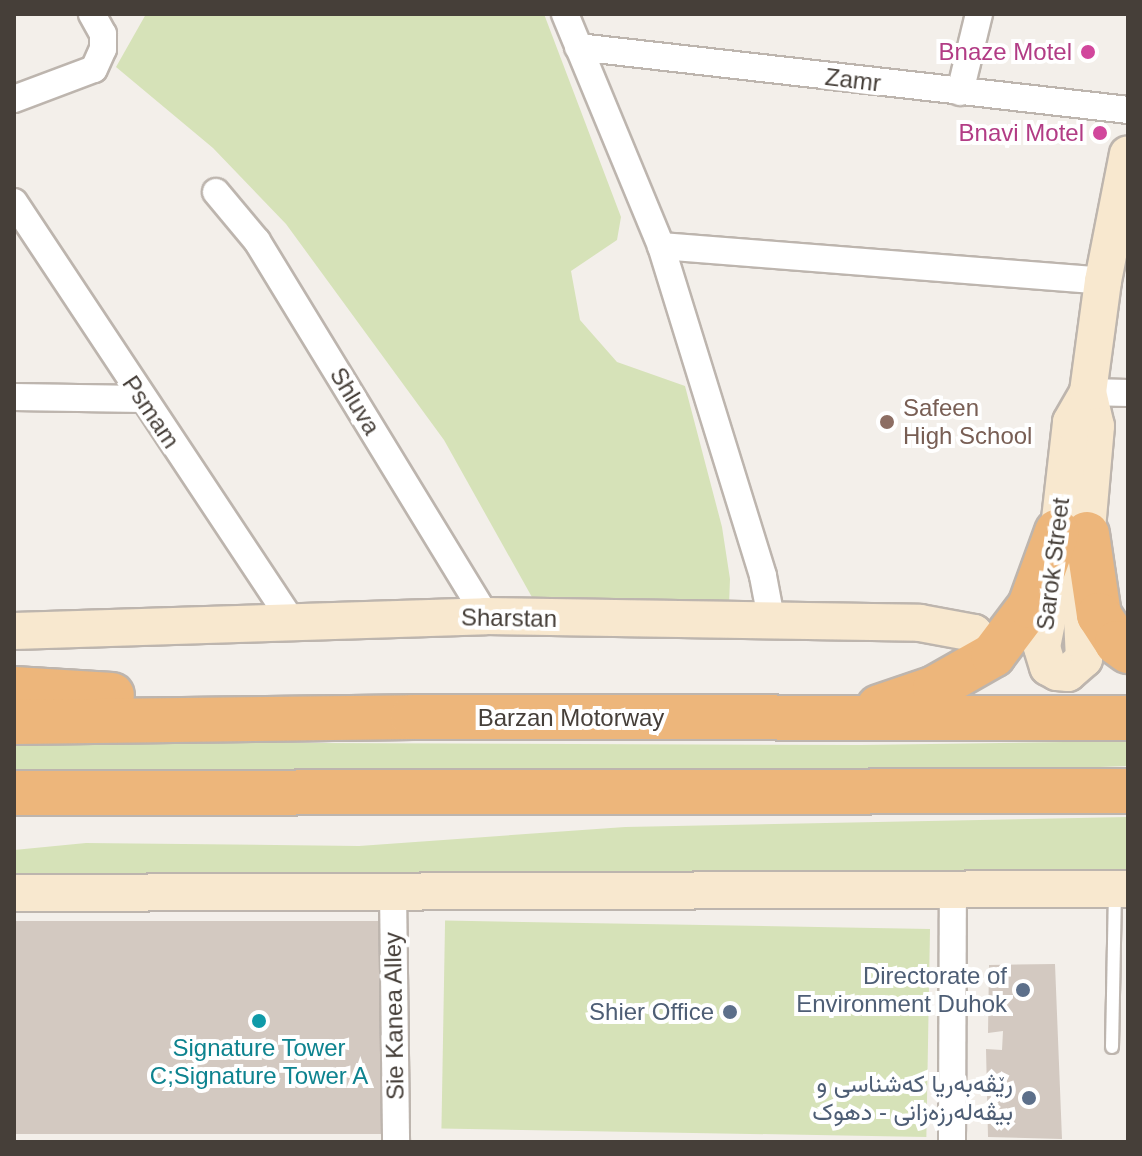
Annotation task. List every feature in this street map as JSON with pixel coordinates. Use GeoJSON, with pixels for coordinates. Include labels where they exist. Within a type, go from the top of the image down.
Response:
{"type":"FeatureCollection","features":[{"type":"Feature","properties":{"kind":"highway"},"geometry":{"type":"LineString","coordinates":[[1072,533],[1114,616],[1117,643],[1128,651]]}},
{"type":"Feature","properties":{"kind":"highway"},"geometry":{"type":"LineString","coordinates":[[842,718],[935,688],[993,655],[1030,606],[1072,533]]}},
{"type":"Feature","properties":{"kind":"highway"},"geometry":{"type":"LineString","coordinates":[[14,689],[413,717]]}},
{"type":"Feature","properties":{"kind":"highway","name":"Barzan Motorway"},"geometry":{"type":"LineString","coordinates":[[14,722],[413,717],[1128,718]]}},
{"type":"Feature","properties":{"kind":"highway"},"geometry":{"type":"LineString","coordinates":[[14,793],[1128,791]]}},
{"type":"Feature","properties":{"kind":"highway"},"geometry":{"type":"LineString","coordinates":[[14,823],[417,793]]}},
{"type":"Feature","properties":{"kind":"main road","name":"Sarok Street"},"geometry":{"type":"LineString","coordinates":[[1072,533],[1071,422],[1088,392],[1103,281],[1128,154]]}},
{"type":"Feature","properties":{"kind":"main road","name":"Sharstan"},"geometry":{"type":"LineString","coordinates":[[14,631],[486,616],[946,625],[974,633],[993,655]]}},
{"type":"Feature","properties":{"kind":"main road"},"geometry":{"type":"LineString","coordinates":[[14,893],[1122,889]]}},
{"type":"Feature","properties":{"kind":"street"},"geometry":{"type":"LineString","coordinates":[[14,99],[94,69],[103,49],[103,34],[92,14]]}},
{"type":"Feature","properties":{"kind":"street"},"geometry":{"type":"LineString","coordinates":[[565,14],[661,246],[763,576],[772,623]]}},
{"type":"Feature","properties":{"kind":"street"},"geometry":{"type":"LineString","coordinates":[[960,92],[979,14]]}},
{"type":"Feature","properties":{"kind":"street","name":"Zamr"},"geometry":{"type":"LineString","coordinates":[[578,47],[1128,110]]}},
{"type":"Feature","properties":{"kind":"street","name":"Shluva"},"geometry":{"type":"LineString","coordinates":[[216,192],[257,241],[486,616]]}},
{"type":"Feature","properties":{"kind":"street","name":"Psmam"},"geometry":{"type":"LineString","coordinates":[[17,211],[291,620]]}},
{"type":"Feature","properties":{"kind":"street"},"geometry":{"type":"LineString","coordinates":[[661,246],[1103,281]]}},
{"type":"Feature","properties":{"kind":"street"},"geometry":{"type":"LineString","coordinates":[[1088,392],[1128,393]]}},
{"type":"Feature","properties":{"kind":"street"},"geometry":{"type":"LineString","coordinates":[[14,397],[143,399]]}},
{"type":"Feature","properties":{"kind":"street"},"geometry":{"type":"LineString","coordinates":[[952,1142],[953,888]]}},
{"type":"Feature","properties":{"kind":"street","name":"Sie Kanea Alley"},"geometry":{"type":"LineString","coordinates":[[393,890],[396,1142]]}},
{"type":"Feature","properties":{"kind":"lane"},"geometry":{"type":"LineString","coordinates":[[1112,1047],[1122,889]]}},
{"type":"Feature","properties":{"kind":"green space"},"geometry":{"type":"Polygon","coordinates":[[[146,14],[544,14],[621,217],[617,240],[571,271],[580,320],[617,362],[685,386],[722,527],[730,579],[729,605],[533,599],[444,440],[286,224],[213,148],[116,67],[146,14]]]}},
{"type":"Feature","properties":{"kind":"green space"},"geometry":{"type":"Polygon","coordinates":[[[1128,741],[1128,766],[826,777],[14,781],[14,742],[861,745],[1128,741]]]}},
{"type":"Feature","properties":{"kind":"green space"},"geometry":{"type":"Polygon","coordinates":[[[1128,817],[1128,877],[14,883],[14,850],[86,843],[359,846],[625,827],[1128,817]]]}},
{"type":"Feature","properties":{"kind":"green space"},"geometry":{"type":"Polygon","coordinates":[[[445,921],[930,929],[926,1137],[441,1129],[445,921]]]}},
{"type":"Feature","properties":{"kind":"building"},"geometry":{"type":"Polygon","coordinates":[[[14,921],[391,921],[391,1134],[14,1134],[14,921]]]}},
{"type":"Feature","properties":{"kind":"building"},"geometry":{"type":"Polygon","coordinates":[[[1055,964],[1062,1139],[988,1137],[986,1049],[1002,1050],[1003,1031],[988,1033],[989,965],[1055,964]]]}},
{"type":"Feature","properties":{"kind":"place","name":"Bnaze Motel"},"geometry":{"type":"Point","coordinates":[1088,52]}},
{"type":"Feature","properties":{"kind":"place","name":"Bnavi Motel"},"geometry":{"type":"Point","coordinates":[1100,133]}},
{"type":"Feature","properties":{"kind":"place","name":"Safeen High School"},"geometry":{"type":"Point","coordinates":[887,422]}},
{"type":"Feature","properties":{"kind":"place","name":"Directorate of Environment Duhok"},"geometry":{"type":"Point","coordinates":[1023,990]}},
{"type":"Feature","properties":{"kind":"place","name":"Shier Office"},"geometry":{"type":"Point","coordinates":[730,1012]}},
{"type":"Feature","properties":{"kind":"place","name":"Signature Tower C;Signature Tower A"},"geometry":{"type":"Point","coordinates":[259,1021]}},
{"type":"Feature","properties":{"kind":"place","name":"رێڤەبەریا کەشناسی و بیڤەلەرزەزانی - دهوک"},"geometry":{"type":"Point","coordinates":[1029,1098]}}]}
